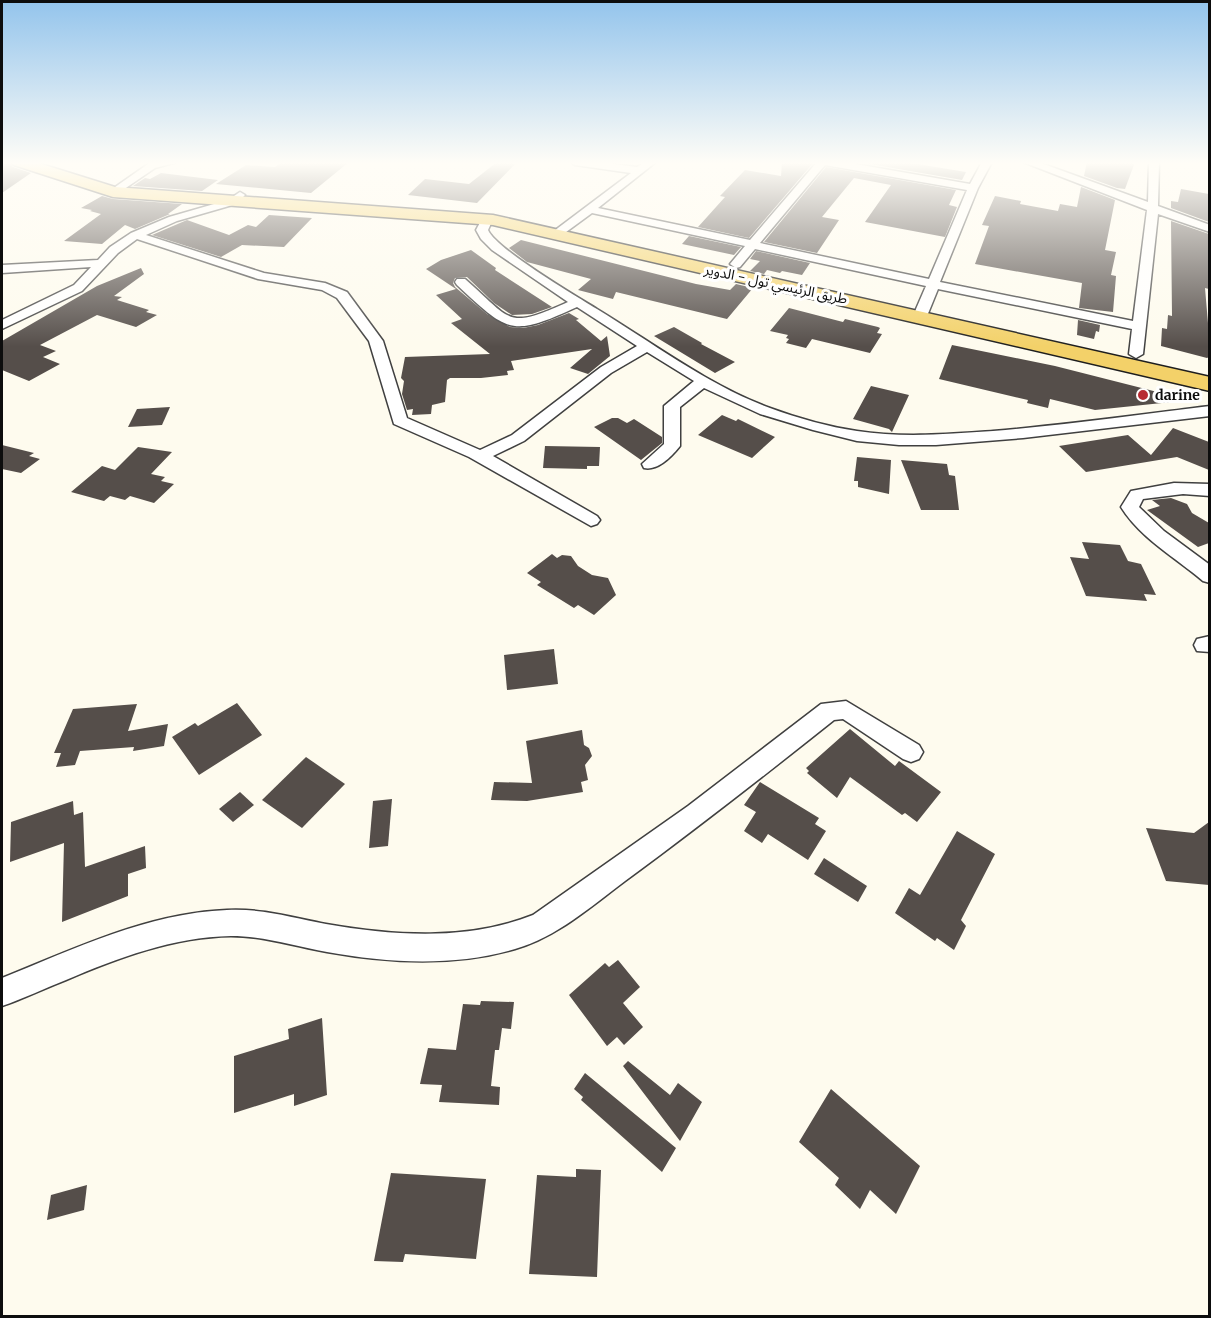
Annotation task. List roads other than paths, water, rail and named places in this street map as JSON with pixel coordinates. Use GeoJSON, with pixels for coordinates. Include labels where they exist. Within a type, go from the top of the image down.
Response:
{"type":"FeatureCollection","features":[{"type":"Feature","properties":{"kind":"main road","name":"طريق الرئيسي تول - الدوير"},"geometry":{"type":"LineString","coordinates":[[521,224],[563,229],[736,264],[1209,384]]}},
{"type":"Feature","properties":{"kind":"main road","name":"طريق الرئيسي تول - الدوير"},"geometry":{"type":"LineString","coordinates":[[541,224],[921,312],[1136,354],[1209,371]]}},
{"type":"Feature","properties":{"kind":"street"},"geometry":{"type":"LineString","coordinates":[[2,325],[78,288],[114,250],[135,235],[161,224]]}},
{"type":"Feature","properties":{"kind":"street"},"geometry":{"type":"LineString","coordinates":[[485,224],[482,230],[485,237],[537,276],[703,381],[744,402],[790,419],[857,436],[899,440],[979,437],[1209,411]]}},
{"type":"Feature","properties":{"kind":"street"},"geometry":{"type":"LineString","coordinates":[[563,229],[570,224]]}},
{"type":"Feature","properties":{"kind":"street"},"geometry":{"type":"LineString","coordinates":[[655,224],[1139,326]]}},
{"type":"Feature","properties":{"kind":"street"},"geometry":{"type":"LineString","coordinates":[[736,264],[770,224]]}},
{"type":"Feature","properties":{"kind":"street"},"geometry":{"type":"LineString","coordinates":[[921,312],[958,224]]}},
{"type":"Feature","properties":{"kind":"street"},"geometry":{"type":"LineString","coordinates":[[1136,354],[1151,224]]}},
{"type":"Feature","properties":{"kind":"street"},"geometry":{"type":"LineString","coordinates":[[1194,224],[1209,229]]}},
{"type":"Feature","properties":{"kind":"street"},"geometry":{"type":"LineString","coordinates":[[135,235],[262,276],[325,287],[342,295],[376,341],[400,421],[440,435],[482,455],[591,520]]}},
{"type":"Feature","properties":{"kind":"street"},"geometry":{"type":"LineString","coordinates":[[2,269],[103,263]]}},
{"type":"Feature","properties":{"kind":"street"},"geometry":{"type":"LineString","coordinates":[[461,282],[512,323],[529,323],[579,302]]}},
{"type":"Feature","properties":{"kind":"street"},"geometry":{"type":"LineString","coordinates":[[482,455],[518,438],[606,370],[647,346]]}},
{"type":"Feature","properties":{"kind":"street"},"geometry":{"type":"LineString","coordinates":[[650,464],[672,446],[672,406],[703,381]]}},
{"type":"Feature","properties":{"kind":"street"},"geometry":{"type":"LineString","coordinates":[[1209,490],[1196,488],[1158,490],[1137,495],[1130,507],[1138,520],[1209,576]]}},
{"type":"Feature","properties":{"kind":"street"},"geometry":{"type":"LineString","coordinates":[[2,992],[130,940],[157,933],[212,925],[251,925],[361,943],[398,946],[480,945],[518,936],[542,925],[697,814],[829,711],[846,710],[911,752]]}},
{"type":"Feature","properties":{"kind":"place","name":"darine"},"geometry":{"type":"Point","coordinates":[1143,395]}}]}
